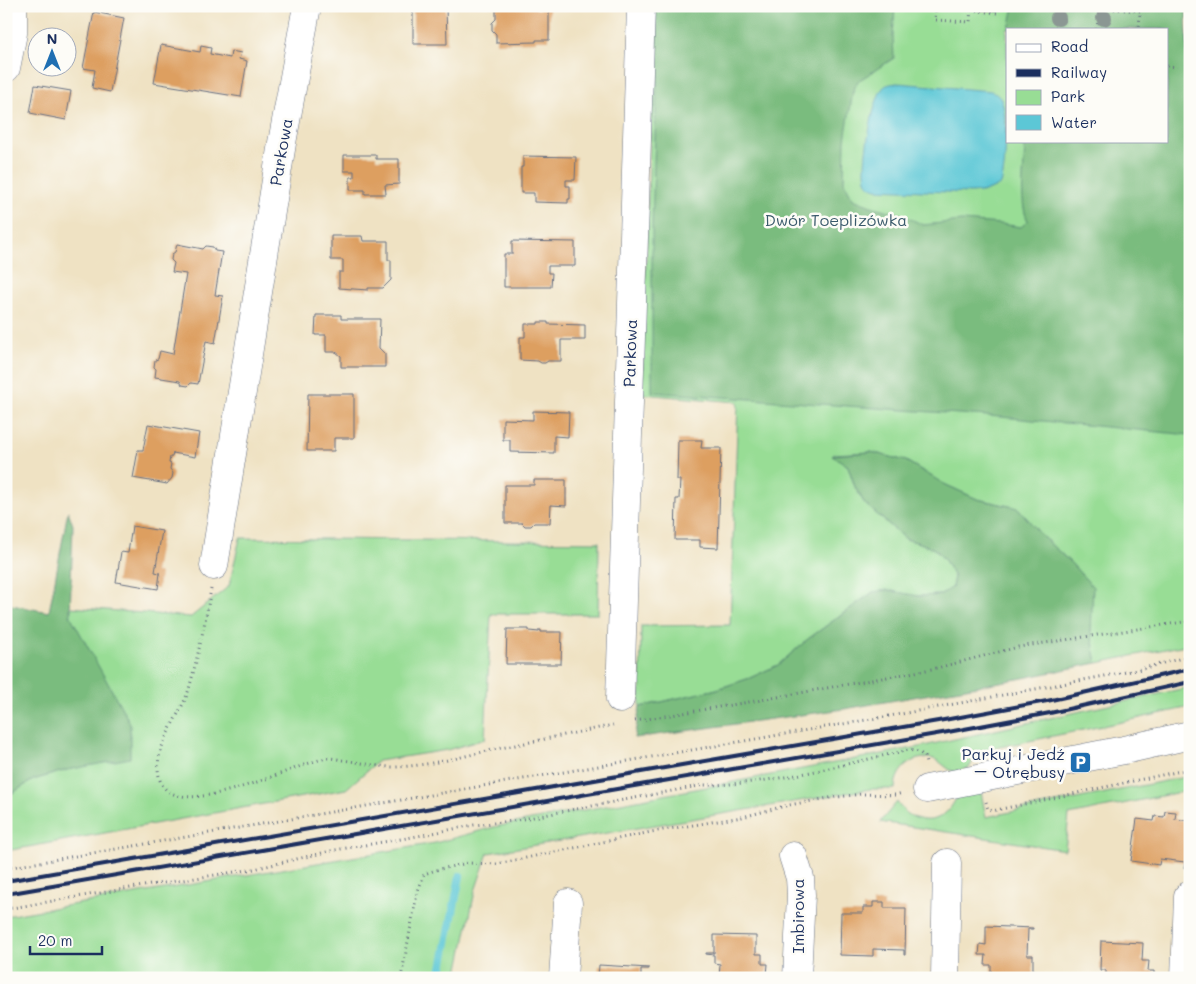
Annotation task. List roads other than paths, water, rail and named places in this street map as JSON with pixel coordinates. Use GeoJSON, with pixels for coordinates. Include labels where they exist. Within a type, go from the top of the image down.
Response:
{"type":"FeatureCollection","features":[{"type":"Feature","properties":{"kind":"street"},"geometry":{"type":"LineString","coordinates":[[6,68],[12,32],[13,6]]}},
{"type":"Feature","properties":{"kind":"street","name":"Parkowa"},"geometry":{"type":"LineString","coordinates":[[214,566],[282,143],[307,6]]}},
{"type":"Feature","properties":{"kind":"street","name":"Parkowa"},"geometry":{"type":"LineString","coordinates":[[621,711],[641,6]]}},
{"type":"Feature","properties":{"kind":"street"},"geometry":{"type":"LineString","coordinates":[[927,789],[1190,735]]}},
{"type":"Feature","properties":{"kind":"street","name":"Imbirowa"},"geometry":{"type":"LineString","coordinates":[[794,856],[800,878],[801,895],[798,978]]}},
{"type":"Feature","properties":{"kind":"street"},"geometry":{"type":"LineString","coordinates":[[945,978],[947,863]]}},
{"type":"Feature","properties":{"kind":"street"},"geometry":{"type":"LineString","coordinates":[[1185,978],[1189,896]]}},
{"type":"Feature","properties":{"kind":"street"},"geometry":{"type":"LineString","coordinates":[[563,978],[568,903]]}},
{"type":"Feature","properties":{"kind":"water"},"geometry":{"type":"Polygon","coordinates":[[[897,83],[991,91],[998,95],[1004,109],[1006,130],[1001,184],[990,190],[971,193],[876,189],[869,186],[865,175],[866,150],[875,105],[884,87],[897,83]]]}},
{"type":"Feature","properties":{"kind":"waterway"},"geometry":{"type":"LineString","coordinates":[[440,978],[460,876]]}},
{"type":"Feature","properties":{"kind":"railway"},"geometry":{"type":"LineString","coordinates":[[6,881],[944,720],[1047,701],[1190,669]]}},
{"type":"Feature","properties":{"kind":"railway"},"geometry":{"type":"LineString","coordinates":[[6,894],[948,732],[1050,713],[1190,682]]}},
{"type":"Feature","properties":{"kind":"place","name":"Parkuj i Jedź – Otrębusy"},"geometry":{"type":"Point","coordinates":[1081,763]}},
{"type":"Feature","properties":{"kind":"park label","name":"Dwór Toeplizówka"},"geometry":{"type":"Point","coordinates":[836,220]}}]}
